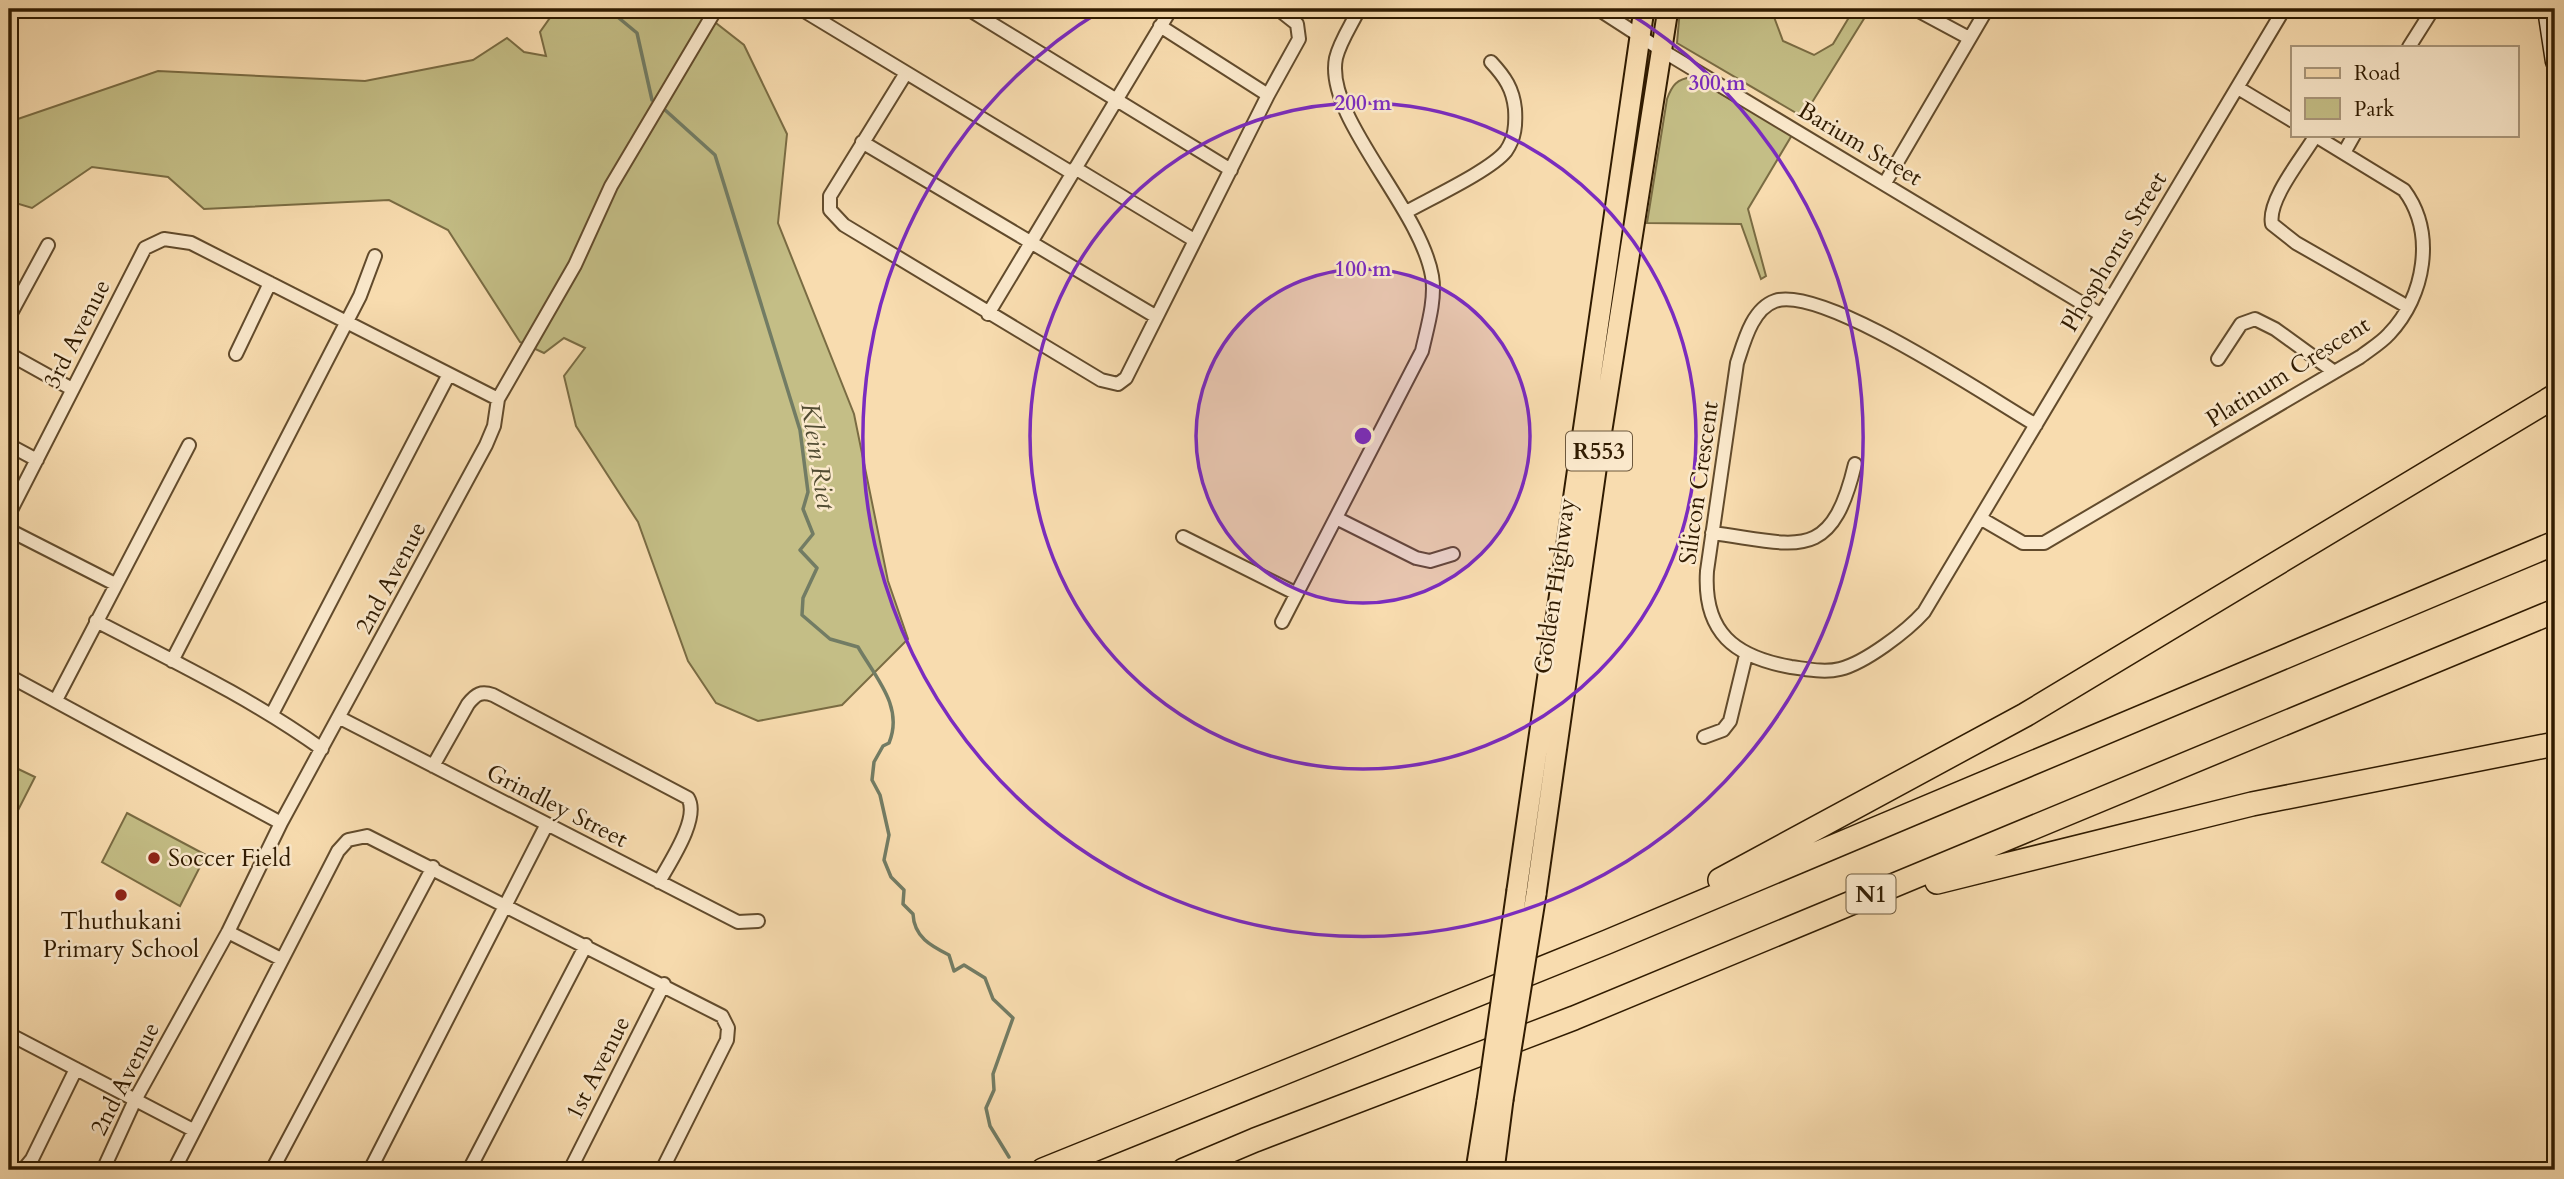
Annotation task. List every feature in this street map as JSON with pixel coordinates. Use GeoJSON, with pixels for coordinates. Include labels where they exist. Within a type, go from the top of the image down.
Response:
{"type":"FeatureCollection","features":[{"type":"Feature","properties":{"kind":"highway"},"geometry":{"type":"LineString","coordinates":[[1607,942],[2025,715],[2547,401],[2555,389]]}},
{"type":"Feature","properties":{"kind":"highway","name":"N1"},"geometry":{"type":"LineString","coordinates":[[1043,1170],[1607,942],[2555,544]]}},
{"type":"Feature","properties":{"kind":"highway","name":"N1"},"geometry":{"type":"LineString","coordinates":[[1184,1170],[1644,988],[2555,611]]}},
{"type":"Feature","properties":{"kind":"highway"},"geometry":{"type":"LineString","coordinates":[[1644,988],[1958,874],[2252,804],[2555,744]]}},
{"type":"Feature","properties":{"kind":"main road","name":"Golden Highway"},"geometry":{"type":"LineString","coordinates":[[1526,892],[1644,9]]}},
{"type":"Feature","properties":{"kind":"main road","name":"Golden Highway"},"geometry":{"type":"LineString","coordinates":[[1476,1170],[1495,1101],[1668,9]]}},
{"type":"Feature","properties":{"kind":"main road"},"geometry":{"type":"LineString","coordinates":[[2547,9],[2555,62]]}},
{"type":"Feature","properties":{"kind":"main road","name":"Golden Highway"},"geometry":{"type":"LineString","coordinates":[[1494,1170],[1495,1101]]}},
{"type":"Feature","properties":{"kind":"street","name":"2nd Avenue"},"geometry":{"type":"LineString","coordinates":[[103,1170],[135,1100],[228,932],[281,823],[486,445],[494,426],[498,400],[570,274],[611,186],[716,9]]}},
{"type":"Feature","properties":{"kind":"street"},"geometry":{"type":"LineString","coordinates":[[802,9],[815,13],[905,73],[1194,240]]}},
{"type":"Feature","properties":{"kind":"street"},"geometry":{"type":"LineString","coordinates":[[968,9],[1231,170]]}},
{"type":"Feature","properties":{"kind":"street"},"geometry":{"type":"LineString","coordinates":[[988,314],[1171,9]]}},
{"type":"Feature","properties":{"kind":"street"},"geometry":{"type":"LineString","coordinates":[[905,73],[831,196],[830,210],[835,217],[988,314],[1112,385],[1126,378],[1155,316],[1301,34],[1293,19],[1278,9]]}},
{"type":"Feature","properties":{"kind":"street"},"geometry":{"type":"LineString","coordinates":[[1282,622],[1422,351],[1431,310],[1433,278],[1419,233],[1341,102],[1336,58],[1359,9]]}},
{"type":"Feature","properties":{"kind":"street","name":"Barium Street"},"geometry":{"type":"LineString","coordinates":[[1598,9],[1663,51],[2100,314]]}},
{"type":"Feature","properties":{"kind":"street"},"geometry":{"type":"LineString","coordinates":[[1915,9],[1969,38]]}},
{"type":"Feature","properties":{"kind":"street"},"geometry":{"type":"LineString","coordinates":[[1885,183],[1987,9]]}},
{"type":"Feature","properties":{"kind":"street","name":"Phosphorus Street"},"geometry":{"type":"LineString","coordinates":[[1980,518],[2284,9]]}},
{"type":"Feature","properties":{"kind":"street"},"geometry":{"type":"LineString","coordinates":[[2410,46],[2433,9]]}},
{"type":"Feature","properties":{"kind":"street"},"geometry":{"type":"LineString","coordinates":[[1160,26],[1268,95]]}},
{"type":"Feature","properties":{"kind":"street"},"geometry":{"type":"LineString","coordinates":[[1408,211],[1494,162],[1510,143],[1517,127],[1514,99],[1507,79],[1491,62]]}},
{"type":"Feature","properties":{"kind":"street"},"geometry":{"type":"LineString","coordinates":[[2238,88],[2291,120]]}},
{"type":"Feature","properties":{"kind":"street"},"geometry":{"type":"LineString","coordinates":[[2314,136],[2274,202],[2270,216],[2272,224],[2296,243],[2408,307]]}},
{"type":"Feature","properties":{"kind":"street","name":"Platinum Crescent"},"geometry":{"type":"LineString","coordinates":[[1980,518],[2023,543],[2044,543],[2333,370],[2360,357],[2388,335],[2408,307],[2423,268],[2419,220],[2412,201],[2404,190],[2317,136]]}},
{"type":"Feature","properties":{"kind":"street"},"geometry":{"type":"LineString","coordinates":[[2344,151],[2353,136]]}},
{"type":"Feature","properties":{"kind":"street"},"geometry":{"type":"LineString","coordinates":[[862,142],[1155,316]]}},
{"type":"Feature","properties":{"kind":"street","name":"3rd Avenue"},"geometry":{"type":"LineString","coordinates":[[9,513],[145,248],[156,241],[175,239],[191,243],[270,283]]}},
{"type":"Feature","properties":{"kind":"street"},"geometry":{"type":"LineString","coordinates":[[9,317],[48,245]]}},
{"type":"Feature","properties":{"kind":"street"},"geometry":{"type":"LineString","coordinates":[[172,661],[360,296],[375,256]]}},
{"type":"Feature","properties":{"kind":"street"},"geometry":{"type":"LineString","coordinates":[[236,354],[270,283],[498,400]]}},
{"type":"Feature","properties":{"kind":"street","name":"Silicon Crescent"},"geometry":{"type":"LineString","coordinates":[[1980,518],[1924,612],[1913,625],[1863,657],[1841,669],[1822,671],[1765,662],[1746,655],[1717,628],[1708,607],[1706,592],[1737,363],[1746,335],[1757,316],[1776,301],[1786,299],[1831,309],[1880,333],[2036,425]]}},
{"type":"Feature","properties":{"kind":"street"},"geometry":{"type":"LineString","coordinates":[[2218,359],[2241,324],[2255,319],[2275,328],[2333,370]]}},
{"type":"Feature","properties":{"kind":"street"},"geometry":{"type":"LineString","coordinates":[[9,354],[72,389]]}},
{"type":"Feature","properties":{"kind":"street"},"geometry":{"type":"LineString","coordinates":[[272,714],[448,376]]}},
{"type":"Feature","properties":{"kind":"street"},"geometry":{"type":"LineString","coordinates":[[56,700],[189,445]]}},
{"type":"Feature","properties":{"kind":"street"},"geometry":{"type":"LineString","coordinates":[[9,446],[37,460]]}},
{"type":"Feature","properties":{"kind":"street"},"geometry":{"type":"LineString","coordinates":[[1712,533],[1798,543],[1815,539],[1825,531],[1840,507],[1855,464]]}},
{"type":"Feature","properties":{"kind":"street"},"geometry":{"type":"LineString","coordinates":[[1336,518],[1416,558],[1430,561],[1452,554]]}},
{"type":"Feature","properties":{"kind":"street"},"geometry":{"type":"LineString","coordinates":[[9,530],[115,584]]}},
{"type":"Feature","properties":{"kind":"street"},"geometry":{"type":"LineString","coordinates":[[1183,537],[1295,593]]}},
{"type":"Feature","properties":{"kind":"street"},"geometry":{"type":"LineString","coordinates":[[96,621],[272,714],[322,749]]}},
{"type":"Feature","properties":{"kind":"street"},"geometry":{"type":"LineString","coordinates":[[1704,737],[1723,730],[1730,722],[1746,655]]}},
{"type":"Feature","properties":{"kind":"street"},"geometry":{"type":"LineString","coordinates":[[9,676],[281,823]]}},
{"type":"Feature","properties":{"kind":"street"},"geometry":{"type":"LineString","coordinates":[[433,766],[468,704],[475,695],[484,692],[681,794],[693,806],[691,819],[659,882]]}},
{"type":"Feature","properties":{"kind":"street","name":"Grindley Street"},"geometry":{"type":"LineString","coordinates":[[340,718],[738,922],[758,921]]}},
{"type":"Feature","properties":{"kind":"street"},"geometry":{"type":"LineString","coordinates":[[370,1170],[547,824]]}},
{"type":"Feature","properties":{"kind":"street"},"geometry":{"type":"LineString","coordinates":[[174,1170],[338,851],[348,840],[367,836],[712,1008],[722,1016],[728,1028],[719,1059],[662,1170]]}},
{"type":"Feature","properties":{"kind":"street"},"geometry":{"type":"LineString","coordinates":[[272,1170],[433,867]]}},
{"type":"Feature","properties":{"kind":"street"},"geometry":{"type":"LineString","coordinates":[[228,932],[281,959]]}},
{"type":"Feature","properties":{"kind":"street"},"geometry":{"type":"LineString","coordinates":[[468,1170],[586,945]]}},
{"type":"Feature","properties":{"kind":"street","name":"1st Avenue"},"geometry":{"type":"LineString","coordinates":[[570,1170],[664,984]]}},
{"type":"Feature","properties":{"kind":"street"},"geometry":{"type":"LineString","coordinates":[[9,1034],[193,1130]]}},
{"type":"Feature","properties":{"kind":"street"},"geometry":{"type":"LineString","coordinates":[[23,1170],[32,1160],[76,1069]]}},
{"type":"Feature","properties":{"kind":"green space"},"geometry":{"type":"Polygon","coordinates":[[[578,9],[698,9],[744,45],[787,134],[778,223],[854,414],[888,581],[908,639],[842,705],[758,721],[716,703],[688,661],[638,522],[576,426],[564,376],[585,348],[564,338],[544,353],[520,342],[448,230],[389,200],[204,209],[168,177],[92,167],[32,208],[9,201],[9,122],[158,71],[365,81],[473,60],[507,38],[524,52],[546,56],[540,32],[552,15],[580,12],[578,9]]]}},
{"type":"Feature","properties":{"kind":"green space"},"geometry":{"type":"Polygon","coordinates":[[[1680,9],[1771,9],[1783,41],[1814,55],[1833,44],[1854,9],[1870,9],[1803,117],[1677,43],[1680,9]]]}},
{"type":"Feature","properties":{"kind":"green space"},"geometry":{"type":"Polygon","coordinates":[[[1692,77],[1792,135],[1748,209],[1766,276],[1761,279],[1741,224],[1647,223],[1667,99],[1676,84],[1682,79],[1692,77]]]}},
{"type":"Feature","properties":{"kind":"green space"},"geometry":{"type":"Polygon","coordinates":[[[12,766],[35,777],[12,822],[9,820],[9,773],[12,766]]]}},
{"type":"Feature","properties":{"kind":"green space","name":"Soccer Field"},"geometry":{"type":"Polygon","coordinates":[[[127,813],[206,855],[180,906],[102,862],[127,813]]]}},
{"type":"Feature","properties":{"kind":"waterway","name":"Klein Riet"},"geometry":{"type":"LineString","coordinates":[[608,9],[637,33],[652,100]]}},
{"type":"Feature","properties":{"kind":"waterway","name":"Klein Riet"},"geometry":{"type":"LineString","coordinates":[[664,109],[715,155],[800,430],[808,492],[803,509],[813,534],[800,550],[817,568],[803,598],[802,615],[830,639],[858,647],[891,705],[893,730],[889,743],[883,746],[874,762],[872,780],[880,795],[889,835],[884,860],[891,877],[904,890],[903,904],[913,914],[920,935],[949,955],[954,971],[964,965],[985,978],[993,999],[1013,1018],[993,1074],[994,1090],[986,1108],[990,1126],[1009,1157]]}},
{"type":"Feature","properties":{"kind":"place","name":"Soccer Field"},"geometry":{"type":"Point","coordinates":[154,858]}},
{"type":"Feature","properties":{"kind":"place","name":"Thuthukani Primary School"},"geometry":{"type":"Point","coordinates":[121,895]}}]}
